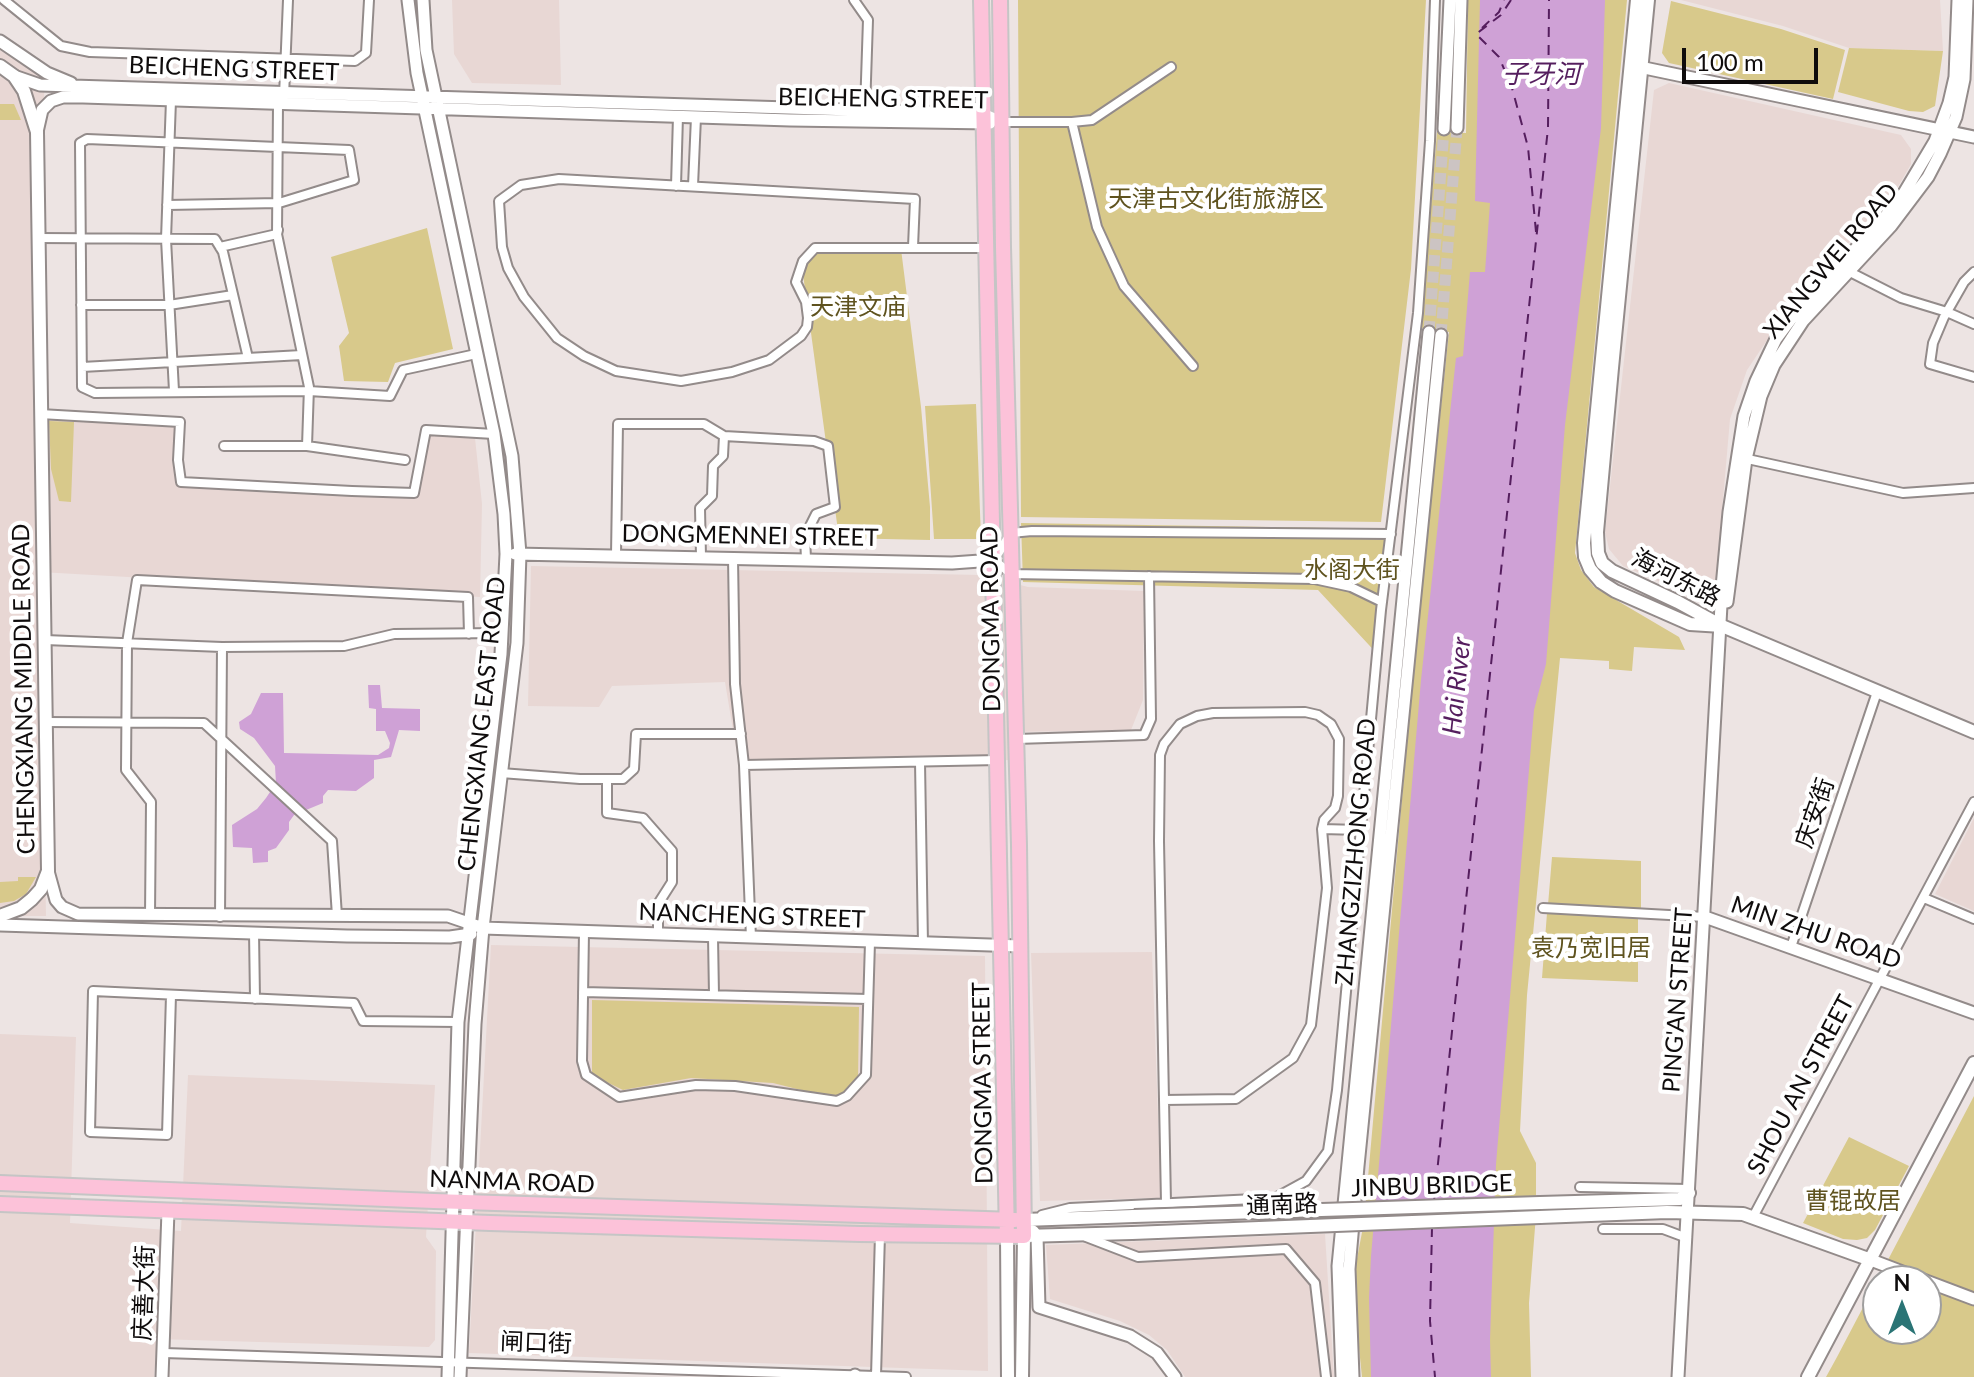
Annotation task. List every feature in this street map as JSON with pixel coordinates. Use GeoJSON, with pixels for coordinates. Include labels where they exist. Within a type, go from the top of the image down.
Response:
{"type":"FeatureCollection","features":[{"type":"Feature","properties":{"kind":"main road"},"geometry":{"type":"LineString","coordinates":[[981,0],[983,119]]}},
{"type":"Feature","properties":{"kind":"main road","name":"DONGMA ROAD"},"geometry":{"type":"LineString","coordinates":[[1000,0],[1024,1220],[1031,1236]]}},
{"type":"Feature","properties":{"kind":"main road","name":"海河东路"},"geometry":{"type":"LineString","coordinates":[[1637,0],[1636,66],[1597,532],[1602,563],[1612,571],[1722,626],[1974,732]]}},
{"type":"Feature","properties":{"kind":"main road","name":"海河东路"},"geometry":{"type":"LineString","coordinates":[[1636,66],[1648,0]]}},
{"type":"Feature","properties":{"kind":"main road","name":"CHENGXIANG MIDDLE ROAD"},"geometry":{"type":"LineString","coordinates":[[0,66],[14,76],[28,99],[37,132],[48,871],[41,889],[32,899],[21,908],[0,916]]}},
{"type":"Feature","properties":{"kind":"main road","name":"DONGMA ROAD"},"geometry":{"type":"LineString","coordinates":[[983,119],[1001,945]]}},
{"type":"Feature","properties":{"kind":"main road","name":"DONGMA STREET"},"geometry":{"type":"LineString","coordinates":[[1001,945],[1007,1220]]}},
{"type":"Feature","properties":{"kind":"main road"},"geometry":{"type":"LineString","coordinates":[[1808,1377],[1974,1063]]}},
{"type":"Feature","properties":{"kind":"main road","name":"NANMA ROAD"},"geometry":{"type":"LineString","coordinates":[[0,1183],[459,1202],[1024,1220]]}},
{"type":"Feature","properties":{"kind":"main road","name":"JINBU BRIDGE"},"geometry":{"type":"LineString","coordinates":[[1024,1220],[1680,1199],[1689,1191]]}},
{"type":"Feature","properties":{"kind":"main road","name":"NANMA ROAD"},"geometry":{"type":"LineString","coordinates":[[0,1204],[458,1221],[1031,1236]]}},
{"type":"Feature","properties":{"kind":"main road","name":"通南路"},"geometry":{"type":"LineString","coordinates":[[1031,1236],[1730,1213],[1753,1217],[1871,1260]]}},
{"type":"Feature","properties":{"kind":"main road"},"geometry":{"type":"LineString","coordinates":[[1007,1220],[1008,1377]]}},
{"type":"Feature","properties":{"kind":"main road"},"geometry":{"type":"LineString","coordinates":[[1022,1377],[1031,1236]]}},
{"type":"Feature","properties":{"kind":"street"},"geometry":{"type":"LineString","coordinates":[[4,0],[61,46],[90,52],[355,61],[366,53],[369,0]]}},
{"type":"Feature","properties":{"kind":"street"},"geometry":{"type":"LineString","coordinates":[[288,0],[277,234],[309,391],[307,446]]}},
{"type":"Feature","properties":{"kind":"street","name":"CHENGXIANG EAST ROAD"},"geometry":{"type":"LineString","coordinates":[[408,0],[413,51],[494,434],[506,554],[502,633],[458,1022],[459,1202]]}},
{"type":"Feature","properties":{"kind":"street","name":"CHENGXIANG EAST ROAD"},"geometry":{"type":"LineString","coordinates":[[423,0],[426,50],[512,456],[520,554],[517,643],[483,928],[459,1202],[454,1360]]}},
{"type":"Feature","properties":{"kind":"street"},"geometry":{"type":"LineString","coordinates":[[854,0],[868,20],[865,110]]}},
{"type":"Feature","properties":{"kind":"street"},"geometry":{"type":"LineString","coordinates":[[1024,1220],[1070,1208],[1275,1198],[1306,1181],[1328,1151],[1337,1090],[1382,602],[1418,313],[1425,231],[1435,0]]}},
{"type":"Feature","properties":{"kind":"street"},"geometry":{"type":"LineString","coordinates":[[1444,129],[1450,0]]}},
{"type":"Feature","properties":{"kind":"street"},"geometry":{"type":"LineString","coordinates":[[1457,128],[1461,0]]}},
{"type":"Feature","properties":{"kind":"street","name":"XIANGWEI ROAD"},"geometry":{"type":"LineString","coordinates":[[1945,130],[1955,77],[1958,0]]}},
{"type":"Feature","properties":{"kind":"street","name":"XIANGWEI ROAD"},"geometry":{"type":"LineString","coordinates":[[1722,626],[1730,586],[1741,458],[1761,396],[1774,365],[1803,321],[1904,193],[1945,130],[1964,79],[1967,0]]}},
{"type":"Feature","properties":{"kind":"street"},"geometry":{"type":"LineString","coordinates":[[0,41],[47,73],[83,86]]}},
{"type":"Feature","properties":{"kind":"street"},"geometry":{"type":"LineString","coordinates":[[1636,66],[1974,137]]}},
{"type":"Feature","properties":{"kind":"street"},"geometry":{"type":"LineString","coordinates":[[1001,122],[1092,120],[1171,67]]}},
{"type":"Feature","properties":{"kind":"street","name":"BEICHENG STREET"},"geometry":{"type":"LineString","coordinates":[[14,76],[40,85],[283,99]]}},
{"type":"Feature","properties":{"kind":"street","name":"BEICHENG STREET"},"geometry":{"type":"LineString","coordinates":[[37,132],[42,110],[57,99],[83,97],[865,110],[1001,122]]}},
{"type":"Feature","properties":{"kind":"street"},"geometry":{"type":"LineString","coordinates":[[171,100],[166,239],[174,391]]}},
{"type":"Feature","properties":{"kind":"street","name":"BEICHENG STREET"},"geometry":{"type":"LineString","coordinates":[[438,102],[696,117],[983,119]]}},
{"type":"Feature","properties":{"kind":"street"},"geometry":{"type":"LineString","coordinates":[[676,186],[678,116]]}},
{"type":"Feature","properties":{"kind":"street"},"geometry":{"type":"LineString","coordinates":[[693,186],[696,117]]}},
{"type":"Feature","properties":{"kind":"street"},"geometry":{"type":"LineString","coordinates":[[1072,122],[1097,227],[1124,286],[1193,366]]}},
{"type":"Feature","properties":{"kind":"street"},"geometry":{"type":"LineString","coordinates":[[167,205],[278,203],[354,180],[349,150],[87,139],[80,143],[82,387],[95,393],[309,391],[390,396],[403,370],[476,354]]}},
{"type":"Feature","properties":{"kind":"street"},"geometry":{"type":"LineString","coordinates":[[913,247],[915,199],[559,179],[521,185],[499,201],[502,247],[508,268],[524,297],[557,338],[584,356],[616,371],[681,381],[732,372],[769,360],[801,336],[807,327],[806,302],[796,282],[803,261],[815,248],[986,248]]}},
{"type":"Feature","properties":{"kind":"street"},"geometry":{"type":"LineString","coordinates":[[220,247],[277,234]]}},
{"type":"Feature","properties":{"kind":"street"},"geometry":{"type":"LineString","coordinates":[[38,238],[215,239],[220,247],[248,358]]}},
{"type":"Feature","properties":{"kind":"street"},"geometry":{"type":"LineString","coordinates":[[1844,269],[1901,298],[1974,324]]}},
{"type":"Feature","properties":{"kind":"street"},"geometry":{"type":"LineString","coordinates":[[1974,272],[1964,282],[1947,312],[1933,343],[1930,364],[1974,377]]}},
{"type":"Feature","properties":{"kind":"street"},"geometry":{"type":"LineString","coordinates":[[81,305],[169,305],[233,295]]}},
{"type":"Feature","properties":{"kind":"street","name":"ZHANGZIZHONG ROAD"},"geometry":{"type":"LineString","coordinates":[[1342,1377],[1338,1266],[1435,334],[1350,1254],[1349,1322],[1353,1377]]}},
{"type":"Feature","properties":{"kind":"street"},"geometry":{"type":"LineString","coordinates":[[82,367],[302,355]]}},
{"type":"Feature","properties":{"kind":"street"},"geometry":{"type":"LineString","coordinates":[[40,414],[180,422],[178,460],[181,482],[352,491],[414,493],[426,430],[494,434]]}},
{"type":"Feature","properties":{"kind":"street"},"geometry":{"type":"LineString","coordinates":[[616,555],[618,424],[704,424],[724,436],[814,441],[828,446],[835,507],[816,514],[805,536],[806,559]]}},
{"type":"Feature","properties":{"kind":"street"},"geometry":{"type":"LineString","coordinates":[[701,557],[700,508],[712,496],[713,466],[723,456],[724,436]]}},
{"type":"Feature","properties":{"kind":"street"},"geometry":{"type":"LineString","coordinates":[[224,446],[307,446],[405,460]]}},
{"type":"Feature","properties":{"kind":"street"},"geometry":{"type":"LineString","coordinates":[[1741,458],[1903,493],[1974,488]]}},
{"type":"Feature","properties":{"kind":"street"},"geometry":{"type":"LineString","coordinates":[[1382,602],[1351,587],[1314,579],[1011,574],[994,560],[1011,533],[1032,531],[1391,534]]}},
{"type":"Feature","properties":{"kind":"street","name":"DONGMENNEI STREET"},"geometry":{"type":"LineString","coordinates":[[506,554],[952,563],[994,560]]}},
{"type":"Feature","properties":{"kind":"street"},"geometry":{"type":"LineString","coordinates":[[733,558],[735,684],[744,765],[751,938]]}},
{"type":"Feature","properties":{"kind":"street"},"geometry":{"type":"LineString","coordinates":[[1016,739],[1144,735],[1151,719],[1149,576]]}},
{"type":"Feature","properties":{"kind":"street"},"geometry":{"type":"LineString","coordinates":[[150,915],[151,802],[126,770],[127,643],[137,580],[468,597],[469,634]]}},
{"type":"Feature","properties":{"kind":"street","name":"PING'AN STREET"},"geometry":{"type":"LineString","coordinates":[[1678,1377],[1722,626]]}},
{"type":"Feature","properties":{"kind":"street"},"geometry":{"type":"LineString","coordinates":[[45,640],[222,647],[344,646],[394,634],[502,633]]}},
{"type":"Feature","properties":{"kind":"street"},"geometry":{"type":"LineString","coordinates":[[220,917],[222,647]]}},
{"type":"Feature","properties":{"kind":"street","name":"庆安街"},"geometry":{"type":"LineString","coordinates":[[1791,947],[1877,692]]}},
{"type":"Feature","properties":{"kind":"street"},"geometry":{"type":"LineString","coordinates":[[1164,1100],[1236,1099],[1293,1058],[1311,1025],[1327,888],[1322,829],[1324,820],[1335,808],[1338,796],[1339,739],[1331,724],[1318,715],[1305,712],[1213,713],[1197,716],[1180,724],[1164,744],[1158,770],[1164,1100],[1166,1203]]}},
{"type":"Feature","properties":{"kind":"street"},"geometry":{"type":"LineString","coordinates":[[46,722],[204,723],[332,841],[337,916]]}},
{"type":"Feature","properties":{"kind":"street"},"geometry":{"type":"LineString","coordinates":[[501,773],[623,779],[634,769],[636,734],[741,734]]}},
{"type":"Feature","properties":{"kind":"street"},"geometry":{"type":"LineString","coordinates":[[744,765],[999,760]]}},
{"type":"Feature","properties":{"kind":"street"},"geometry":{"type":"LineString","coordinates":[[920,762],[923,944]]}},
{"type":"Feature","properties":{"kind":"street"},"geometry":{"type":"LineString","coordinates":[[607,779],[607,813],[643,818],[672,851],[672,882],[658,904],[658,934]]}},
{"type":"Feature","properties":{"kind":"street","name":"SHOU AN STREET"},"geometry":{"type":"LineString","coordinates":[[1753,1217],[1974,802]]}},
{"type":"Feature","properties":{"kind":"street"},"geometry":{"type":"LineString","coordinates":[[1322,829],[1360,830]]}},
{"type":"Feature","properties":{"kind":"street","name":"NANCHENG STREET"},"geometry":{"type":"LineString","coordinates":[[48,871],[56,900],[78,914],[448,916],[483,928],[1020,946]]}},
{"type":"Feature","properties":{"kind":"street"},"geometry":{"type":"LineString","coordinates":[[1924,898],[1974,919]]}},
{"type":"Feature","properties":{"kind":"street","name":"MIN ZHU ROAD"},"geometry":{"type":"LineString","coordinates":[[1543,908],[1705,917],[1974,1013]]}},
{"type":"Feature","properties":{"kind":"street","name":"NANCHENG STREET"},"geometry":{"type":"LineString","coordinates":[[0,925],[347,936],[466,936],[483,928]]}},
{"type":"Feature","properties":{"kind":"street"},"geometry":{"type":"LineString","coordinates":[[254,932],[255,999]]}},
{"type":"Feature","properties":{"kind":"street"},"geometry":{"type":"LineString","coordinates":[[584,932],[582,1061],[586,1075],[619,1097],[696,1085],[735,1086],[837,1101],[847,1096],[866,1075],[870,942]]}},
{"type":"Feature","properties":{"kind":"street"},"geometry":{"type":"LineString","coordinates":[[713,937],[714,995]]}},
{"type":"Feature","properties":{"kind":"street"},"geometry":{"type":"LineString","coordinates":[[171,995],[167,1135],[90,1132],[93,991],[354,1003],[363,1021],[458,1022]]}},
{"type":"Feature","properties":{"kind":"street"},"geometry":{"type":"LineString","coordinates":[[583,992],[868,999]]}},
{"type":"Feature","properties":{"kind":"street"},"geometry":{"type":"LineString","coordinates":[[1580,1187],[1689,1191]]}},
{"type":"Feature","properties":{"kind":"street","name":"庆善大街"},"geometry":{"type":"LineString","coordinates":[[162,1377],[168,1211]]}},
{"type":"Feature","properties":{"kind":"street"},"geometry":{"type":"LineString","coordinates":[[1603,1229],[1663,1229],[1687,1238]]}},
{"type":"Feature","properties":{"kind":"street"},"geometry":{"type":"LineString","coordinates":[[876,1376],[880,1234]]}},
{"type":"Feature","properties":{"kind":"street"},"geometry":{"type":"LineString","coordinates":[[1031,1236],[1039,1307],[1130,1336],[1157,1353],[1175,1377]]}},
{"type":"Feature","properties":{"kind":"street"},"geometry":{"type":"LineString","coordinates":[[1082,1236],[1138,1257],[1286,1249],[1315,1283],[1326,1377]]}},
{"type":"Feature","properties":{"kind":"street"},"geometry":{"type":"LineString","coordinates":[[1871,1260],[1884,1265]]}},
{"type":"Feature","properties":{"kind":"street"},"geometry":{"type":"LineString","coordinates":[[1942,1287],[1974,1299]]}},
{"type":"Feature","properties":{"kind":"street","name":"闸口街"},"geometry":{"type":"LineString","coordinates":[[164,1353],[906,1377]]}},
{"type":"Feature","properties":{"kind":"street"},"geometry":{"type":"LineString","coordinates":[[448,1377],[454,1360]]}},
{"type":"Feature","properties":{"kind":"street"},"geometry":{"type":"LineString","coordinates":[[454,1360],[460,1377]]}},
{"type":"Feature","properties":{"kind":"shaded area"},"geometry":{"type":"Polygon","coordinates":[[[452,0],[559,0],[561,85],[472,83],[454,54],[452,0]]]}},
{"type":"Feature","properties":{"kind":"shaded area"},"geometry":{"type":"Polygon","coordinates":[[[1681,0],[1940,0],[1943,51],[1849,48],[1783,26],[1681,0]]]}},
{"type":"Feature","properties":{"kind":"shaded area"},"geometry":{"type":"Polygon","coordinates":[[[0,50],[44,78],[47,416],[181,423],[181,486],[417,497],[429,433],[475,438],[482,504],[480,597],[40,572],[46,916],[0,916],[0,50]]]}},
{"type":"Feature","properties":{"kind":"shaded area"},"geometry":{"type":"Polygon","coordinates":[[[1669,83],[1901,135],[1911,149],[1911,164],[1895,192],[1788,309],[1747,370],[1730,419],[1716,579],[1704,589],[1686,593],[1623,566],[1609,549],[1605,532],[1654,90],[1669,83]]]}},
{"type":"Feature","properties":{"kind":"shaded area"},"geometry":{"type":"Polygon","coordinates":[[[531,566],[981,575],[1028,587],[1144,591],[1143,700],[1131,730],[1011,732],[1011,760],[739,766],[725,682],[612,686],[599,707],[528,706],[531,566]]]}},
{"type":"Feature","properties":{"kind":"shaded area"},"geometry":{"type":"Polygon","coordinates":[[[1974,818],[1974,911],[1935,894],[1974,818]]]}},
{"type":"Feature","properties":{"kind":"shaded area"},"geometry":{"type":"Polygon","coordinates":[[[491,945],[985,956],[988,1371],[469,1353],[491,945]]]}},
{"type":"Feature","properties":{"kind":"shaded area"},"geometry":{"type":"Polygon","coordinates":[[[1152,952],[1161,1198],[1040,1201],[1031,953],[1152,952]]]}},
{"type":"Feature","properties":{"kind":"shaded area"},"geometry":{"type":"Polygon","coordinates":[[[0,1034],[76,1037],[70,1223],[181,1231],[188,1075],[435,1085],[426,1237],[436,1251],[435,1340],[429,1347],[157,1339],[154,1377],[0,1377],[0,1034]]]}},
{"type":"Feature","properties":{"kind":"shaded area"},"geometry":{"type":"Polygon","coordinates":[[[1325,1234],[1334,1377],[1185,1377],[1167,1350],[1149,1335],[1120,1321],[1050,1299],[1046,1245],[1325,1234]]]}},
{"type":"Feature","properties":{"kind":"green space","name":"天津古文化街旅游区"},"geometry":{"type":"Polygon","coordinates":[[[1018,0],[1426,0],[1411,269],[1381,522],[1021,517],[1018,0]]]}},
{"type":"Feature","properties":{"kind":"green space","name":"子牙河"},"geometry":{"type":"Polygon","coordinates":[[[1468,0],[1627,0],[1575,553],[1581,570],[1594,587],[1679,637],[1685,650],[1634,647],[1632,671],[1609,669],[1609,661],[1560,658],[1527,995],[1520,1131],[1536,1163],[1536,1215],[1529,1303],[1531,1377],[1362,1377],[1355,1269],[1364,1222],[1418,620],[1449,332],[1421,328],[1437,132],[1466,133],[1468,0]]]}},
{"type":"Feature","properties":{"kind":"green space"},"geometry":{"type":"Polygon","coordinates":[[[1671,1],[1781,29],[1845,50],[1833,99],[1669,63],[1662,53],[1671,1]]]}},
{"type":"Feature","properties":{"kind":"green space"},"geometry":{"type":"Polygon","coordinates":[[[1849,48],[1943,51],[1935,106],[1923,112],[1909,111],[1838,92],[1849,48]]]}},
{"type":"Feature","properties":{"kind":"green space"},"geometry":{"type":"Polygon","coordinates":[[[0,104],[14,104],[21,120],[0,120],[0,104]]]}},
{"type":"Feature","properties":{"kind":"green space"},"geometry":{"type":"Polygon","coordinates":[[[427,228],[453,349],[395,363],[388,382],[344,381],[339,346],[349,333],[331,257],[427,228]]]}},
{"type":"Feature","properties":{"kind":"green space","name":"天津文庙"},"geometry":{"type":"Polygon","coordinates":[[[901,249],[921,407],[930,540],[839,538],[802,267],[817,250],[901,249]]]}},
{"type":"Feature","properties":{"kind":"green space"},"geometry":{"type":"Polygon","coordinates":[[[976,404],[981,539],[934,539],[925,406],[976,404]]]}},
{"type":"Feature","properties":{"kind":"green space"},"geometry":{"type":"Polygon","coordinates":[[[49,421],[74,422],[71,502],[59,501],[51,469],[49,421]]]}},
{"type":"Feature","properties":{"kind":"green space","name":"水阁大街"},"geometry":{"type":"Polygon","coordinates":[[[1021,523],[1396,529],[1381,658],[1318,590],[1023,582],[1021,523]]]}},
{"type":"Feature","properties":{"kind":"green space"},"geometry":{"type":"Polygon","coordinates":[[[1552,857],[1641,861],[1641,909],[1548,905],[1552,857]]]}},
{"type":"Feature","properties":{"kind":"green space"},"geometry":{"type":"Polygon","coordinates":[[[18,877],[36,877],[26,894],[14,901],[0,903],[0,882],[18,881],[18,877]]]}},
{"type":"Feature","properties":{"kind":"green space","name":"袁乃宽旧居"},"geometry":{"type":"Polygon","coordinates":[[[1547,913],[1638,917],[1638,982],[1542,978],[1547,913]]]}},
{"type":"Feature","properties":{"kind":"green space"},"geometry":{"type":"Polygon","coordinates":[[[592,1000],[859,1007],[858,1081],[837,1099],[773,1083],[691,1078],[623,1090],[592,1075],[592,1000]]]}},
{"type":"Feature","properties":{"kind":"green space"},"geometry":{"type":"Polygon","coordinates":[[[1974,1096],[1974,1377],[1826,1377],[1862,1309],[1862,1345],[1942,1345],[1942,1265],[1885,1265],[1974,1096]]]}},
{"type":"Feature","properties":{"kind":"green space","name":"曹锟故居"},"geometry":{"type":"Polygon","coordinates":[[[1849,1137],[1909,1166],[1875,1230],[1867,1238],[1857,1240],[1843,1239],[1803,1223],[1849,1137]]]}},
{"type":"Feature","properties":{"kind":"water","name":"子牙河"},"geometry":{"type":"Polygon","coordinates":[[[1480,0],[1605,0],[1601,128],[1565,425],[1546,664],[1534,710],[1496,1164],[1491,1377],[1371,1377],[1371,1256],[1421,680],[1456,358],[1463,356],[1470,272],[1485,272],[1490,203],[1475,201],[1480,0]]]}},
{"type":"Feature","properties":{"kind":"water"},"geometry":{"type":"Polygon","coordinates":[[[368,685],[380,685],[382,708],[420,709],[420,731],[399,730],[391,757],[374,760],[374,778],[356,791],[328,790],[323,796],[323,803],[294,815],[289,822],[289,830],[276,848],[268,851],[268,862],[253,863],[252,848],[233,847],[232,825],[257,809],[266,798],[276,783],[275,766],[254,738],[240,729],[239,722],[251,714],[261,693],[283,693],[284,753],[378,755],[389,748],[390,743],[385,731],[376,731],[376,709],[369,708],[368,685]]]}},
{"type":"Feature","properties":{"kind":"ferry route"},"geometry":{"type":"LineString","coordinates":[[1482,28],[1499,12],[1504,0]]}},
{"type":"Feature","properties":{"kind":"ferry route"},"geometry":{"type":"LineString","coordinates":[[1511,0],[1501,15],[1476,34],[1499,57],[1512,88],[1528,147],[1536,232]]}},
{"type":"Feature","properties":{"kind":"ferry route"},"geometry":{"type":"LineString","coordinates":[[1434,1201],[1548,128],[1549,0]]}},
{"type":"Feature","properties":{"kind":"ferry route"},"geometry":{"type":"LineString","coordinates":[[1432,1227],[1430,1321],[1435,1377]]}},
{"type":"Feature","properties":{"kind":"tunnel"},"geometry":{"type":"LineString","coordinates":[[1441,335],[1457,128]]}},
{"type":"Feature","properties":{"kind":"tunnel"},"geometry":{"type":"LineString","coordinates":[[1429,332],[1444,129]]}},
{"type":"Feature","properties":{"kind":"water label","name":"Hai River"},"geometry":{"type":"Point","coordinates":[1457,686]}}]}
